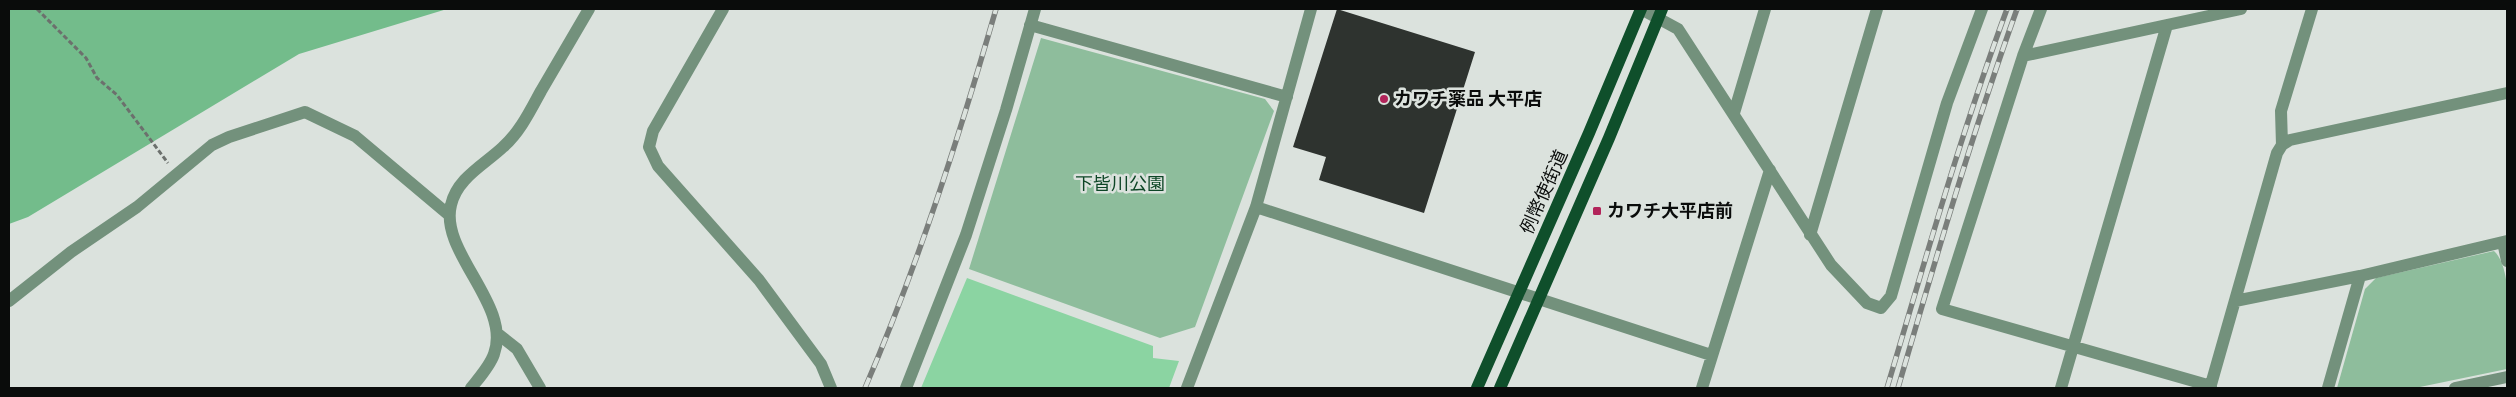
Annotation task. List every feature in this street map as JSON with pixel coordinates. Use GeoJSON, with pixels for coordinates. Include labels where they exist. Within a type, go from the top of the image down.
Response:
{"type":"FeatureCollection","features":[{"type":"Feature","properties":{"kind":"main road","name":"例幣使街道"},"geometry":{"type":"LineString","coordinates":[[1477,388],[1641,9]]}},
{"type":"Feature","properties":{"kind":"main road"},"geometry":{"type":"LineString","coordinates":[[1500,388],[1661,13]]}},
{"type":"Feature","properties":{"kind":"street"},"geometry":{"type":"LineString","coordinates":[[471,388],[494,355],[498,334],[484,298],[454,237],[450,215],[454,195],[460,184],[517,133],[589,9]]}},
{"type":"Feature","properties":{"kind":"street"},"geometry":{"type":"LineString","coordinates":[[723,9],[654,131],[649,147],[658,166],[759,280],[821,364],[831,388]]}},
{"type":"Feature","properties":{"kind":"street"},"geometry":{"type":"LineString","coordinates":[[906,388],[966,235],[1006,110],[1035,9]]}},
{"type":"Feature","properties":{"kind":"street"},"geometry":{"type":"LineString","coordinates":[[1187,388],[1256,207],[1311,9]]}},
{"type":"Feature","properties":{"kind":"street"},"geometry":{"type":"LineString","coordinates":[[1641,9],[1661,13],[1678,29],[1734,113],[1810,235],[1831,264],[1867,303],[1880,308],[1891,296],[1947,103],[1982,9]]}},
{"type":"Feature","properties":{"kind":"street"},"geometry":{"type":"LineString","coordinates":[[1734,113],[1766,9]]}},
{"type":"Feature","properties":{"kind":"street"},"geometry":{"type":"LineString","coordinates":[[1810,235],[1877,9]]}},
{"type":"Feature","properties":{"kind":"street"},"geometry":{"type":"LineString","coordinates":[[2041,9],[2023,56],[1942,309],[2210,387],[2277,153],[2282,145],[2290,140],[2507,93]]}},
{"type":"Feature","properties":{"kind":"street"},"geometry":{"type":"LineString","coordinates":[[2023,56],[2240,9]]}},
{"type":"Feature","properties":{"kind":"street"},"geometry":{"type":"LineString","coordinates":[[2282,145],[2282,110],[2312,9]]}},
{"type":"Feature","properties":{"kind":"street"},"geometry":{"type":"LineString","coordinates":[[1030,25],[1287,97]]}},
{"type":"Feature","properties":{"kind":"street"},"geometry":{"type":"LineString","coordinates":[[2061,388],[2166,25]]}},
{"type":"Feature","properties":{"kind":"street"},"geometry":{"type":"LineString","coordinates":[[9,301],[71,252],[137,207],[212,145],[229,137],[305,112],[355,136],[450,215]]}},
{"type":"Feature","properties":{"kind":"street"},"geometry":{"type":"LineString","coordinates":[[1702,388],[1770,170]]}},
{"type":"Feature","properties":{"kind":"street"},"geometry":{"type":"LineString","coordinates":[[1256,207],[1711,355]]}},
{"type":"Feature","properties":{"kind":"street"},"geometry":{"type":"LineString","coordinates":[[2235,301],[2360,276],[2505,242],[2507,261]]}},
{"type":"Feature","properties":{"kind":"street"},"geometry":{"type":"LineString","coordinates":[[2328,388],[2360,276]]}},
{"type":"Feature","properties":{"kind":"street"},"geometry":{"type":"LineString","coordinates":[[498,334],[517,349],[540,388]]}},
{"type":"Feature","properties":{"kind":"street"},"geometry":{"type":"LineString","coordinates":[[2455,388],[2507,377]]}},
{"type":"Feature","properties":{"kind":"path"},"geometry":{"type":"LineString","coordinates":[[37,9],[86,58],[97,78],[117,95],[176,173]]}},
{"type":"Feature","properties":{"kind":"green space","name":"下皆川公園"},"geometry":{"type":"Polygon","coordinates":[[[1041,38],[1265,99],[1274,111],[1195,327],[1160,338],[969,269],[1041,38]]]}},
{"type":"Feature","properties":{"kind":"green space"},"geometry":{"type":"Polygon","coordinates":[[[2494,251],[2501,260],[2507,289],[2507,369],[2415,388],[2337,388],[2365,289],[2376,278],[2494,251]]]}},
{"type":"Feature","properties":{"kind":"shaded area"},"geometry":{"type":"Polygon","coordinates":[[[9,9],[447,9],[299,54],[28,217],[9,224],[9,9]]]}},
{"type":"Feature","properties":{"kind":"shaded area"},"geometry":{"type":"Polygon","coordinates":[[[967,278],[1153,346],[1153,358],[1179,361],[1169,388],[921,388],[967,278]]]}},
{"type":"Feature","properties":{"kind":"building","name":"カワチ薬品 大平店"},"geometry":{"type":"Polygon","coordinates":[[[1337,9],[1475,52],[1424,213],[1319,180],[1326,157],[1293,147],[1337,9]]]}},
{"type":"Feature","properties":{"kind":"railway"},"geometry":{"type":"LineString","coordinates":[[865,388],[920,248],[996,9]]}},
{"type":"Feature","properties":{"kind":"railway"},"geometry":{"type":"LineString","coordinates":[[1887,388],[1959,150],[2007,9]]}},
{"type":"Feature","properties":{"kind":"railway"},"geometry":{"type":"LineString","coordinates":[[1898,388],[1969,150],[2017,9]]}},
{"type":"Feature","properties":{"kind":"place","name":"カワチ薬品 大平店"},"geometry":{"type":"Point","coordinates":[1384,99]}},
{"type":"Feature","properties":{"kind":"place","name":"カワチ大平店前"},"geometry":{"type":"Point","coordinates":[1597,211]}}]}
